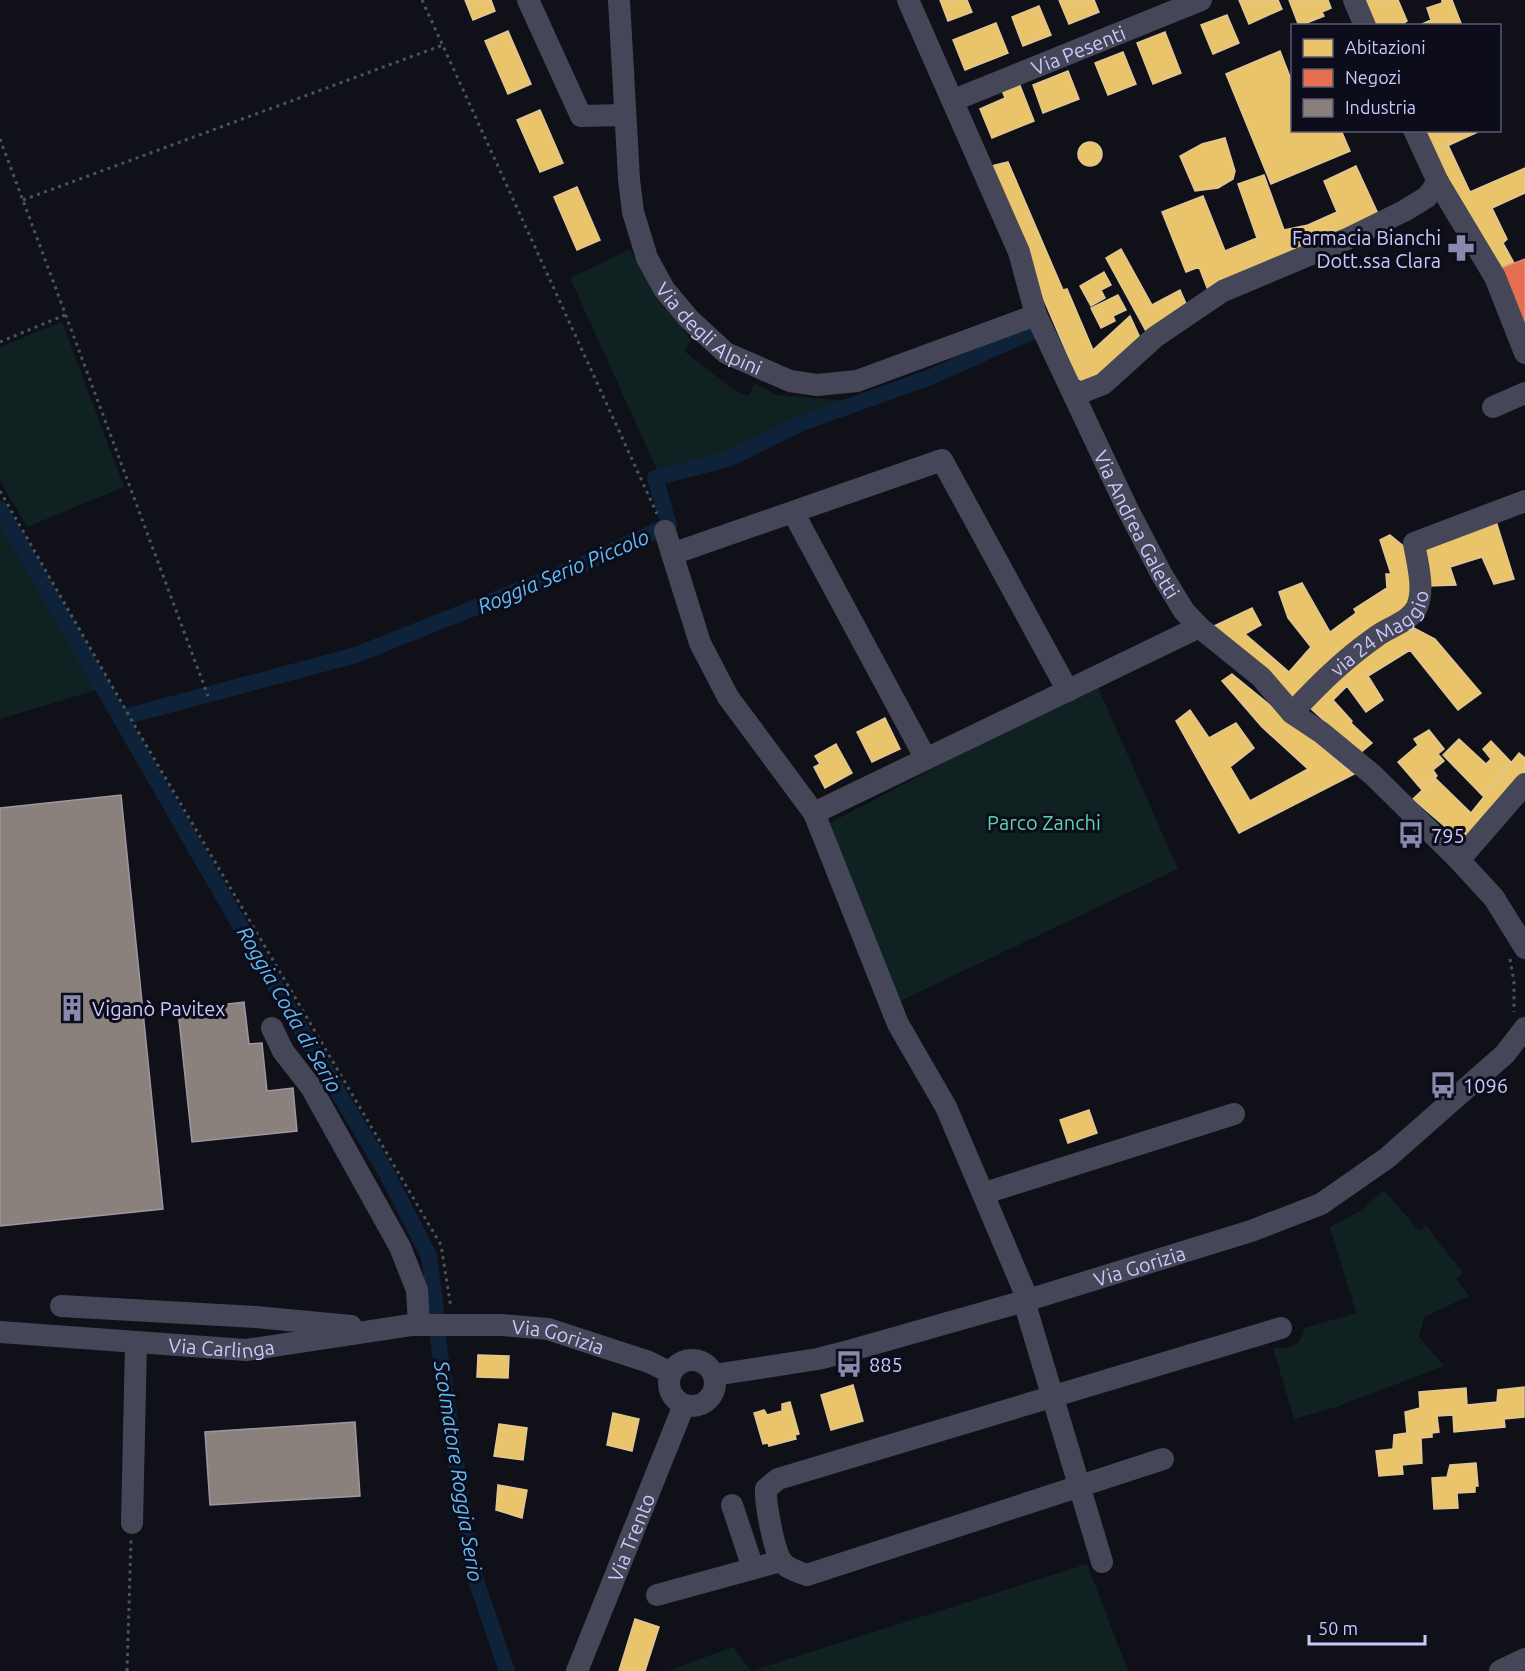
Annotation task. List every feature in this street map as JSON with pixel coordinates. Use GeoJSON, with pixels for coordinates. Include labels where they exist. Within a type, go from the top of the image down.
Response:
{"type":"FeatureCollection","features":[{"type":"Feature","properties":{"kind":"street"},"geometry":{"type":"LineString","coordinates":[[528,0],[581,116],[626,115]]}},
{"type":"Feature","properties":{"kind":"street","name":"Via degli Alpini"},"geometry":{"type":"LineString","coordinates":[[619,0],[633,212],[647,258],[664,289],[689,319],[726,352],[790,381],[817,385],[857,381],[1036,315]]}},
{"type":"Feature","properties":{"kind":"street","name":"Via Andrea Galetti"},"geometry":{"type":"LineString","coordinates":[[909,0],[1019,252],[1036,315],[1162,575],[1184,611],[1199,627],[1262,677],[1292,713],[1322,733],[1373,775],[1460,860],[1494,898],[1520,946]]}},
{"type":"Feature","properties":{"kind":"street","name":"Via Pesenti"},"geometry":{"type":"LineString","coordinates":[[954,100],[1201,0]]}},
{"type":"Feature","properties":{"kind":"street"},"geometry":{"type":"LineString","coordinates":[[1354,0],[1364,24]]}},
{"type":"Feature","properties":{"kind":"street"},"geometry":{"type":"LineString","coordinates":[[1415,132],[1438,182],[1495,277],[1525,353]]}},
{"type":"Feature","properties":{"kind":"street"},"geometry":{"type":"LineString","coordinates":[[1075,395],[1103,384],[1155,337],[1223,291],[1347,239],[1404,212],[1427,197],[1438,182]]}},
{"type":"Feature","properties":{"kind":"street"},"geometry":{"type":"LineString","coordinates":[[1494,407],[1525,393]]}},
{"type":"Feature","properties":{"kind":"street"},"geometry":{"type":"LineString","coordinates":[[672,554],[942,460],[1068,691]]}},
{"type":"Feature","properties":{"kind":"street","name":"via 24 Maggio"},"geometry":{"type":"LineString","coordinates":[[1292,713],[1341,661],[1383,631],[1407,619],[1417,607],[1420,577],[1414,543],[1525,501]]}},
{"type":"Feature","properties":{"kind":"street"},"geometry":{"type":"LineString","coordinates":[[793,512],[926,759]]}},
{"type":"Feature","properties":{"kind":"street"},"geometry":{"type":"LineString","coordinates":[[664,531],[700,643],[728,697],[814,813],[898,1024],[946,1107],[985,1193],[1026,1300],[1102,1563]]}},
{"type":"Feature","properties":{"kind":"street"},"geometry":{"type":"LineString","coordinates":[[814,813],[1199,627]]}},
{"type":"Feature","properties":{"kind":"street"},"geometry":{"type":"LineString","coordinates":[[1460,860],[1525,784]]}},
{"type":"Feature","properties":{"kind":"street","name":"Via Gorizia"},"geometry":{"type":"LineString","coordinates":[[714,1375],[818,1359],[1026,1300],[1251,1231],[1322,1204],[1387,1158],[1518,1043],[1519,1023]]}},
{"type":"Feature","properties":{"kind":"street"},"geometry":{"type":"LineString","coordinates":[[272,1028],[283,1052],[311,1087],[400,1246],[417,1290],[419,1325]]}},
{"type":"Feature","properties":{"kind":"street"},"geometry":{"type":"LineString","coordinates":[[985,1193],[1234,1114]]}},
{"type":"Feature","properties":{"kind":"street"},"geometry":{"type":"LineString","coordinates":[[61,1306],[266,1318],[376,1330]]}},
{"type":"Feature","properties":{"kind":"street","name":"Via Carlinga"},"geometry":{"type":"LineString","coordinates":[[0,1332],[246,1350],[419,1325],[447,1315]]}},
{"type":"Feature","properties":{"kind":"street","name":"Via Gorizia"},"geometry":{"type":"LineString","coordinates":[[447,1315],[549,1329],[649,1362],[671,1373]]}},
{"type":"Feature","properties":{"kind":"street"},"geometry":{"type":"LineString","coordinates":[[1163,1459],[807,1575],[793,1570],[781,1561],[764,1504],[766,1489],[778,1479],[1281,1328]]}},
{"type":"Feature","properties":{"kind":"street"},"geometry":{"type":"LineString","coordinates":[[132,1523],[136,1343]]}},
{"type":"Feature","properties":{"kind":"street"},"geometry":{"type":"LineString","coordinates":[[693,1360],[709,1367],[714,1375],[713,1392],[701,1404],[684,1405],[672,1395],[669,1380],[676,1366],[693,1360]]}},
{"type":"Feature","properties":{"kind":"street","name":"Via Trento"},"geometry":{"type":"LineString","coordinates":[[577,1671],[684,1405]]}},
{"type":"Feature","properties":{"kind":"street"},"geometry":{"type":"LineString","coordinates":[[732,1505],[753,1569]]}},
{"type":"Feature","properties":{"kind":"street"},"geometry":{"type":"LineString","coordinates":[[657,1595],[781,1561]]}},
{"type":"Feature","properties":{"kind":"street"},"geometry":{"type":"LineString","coordinates":[[1500,1671],[1525,1659]]}},
{"type":"Feature","properties":{"kind":"path"},"geometry":{"type":"LineString","coordinates":[[422,0],[664,531]]}},
{"type":"Feature","properties":{"kind":"path"},"geometry":{"type":"LineString","coordinates":[[23,200],[443,45]]}},
{"type":"Feature","properties":{"kind":"path"},"geometry":{"type":"LineString","coordinates":[[0,139],[208,696]]}},
{"type":"Feature","properties":{"kind":"path"},"geometry":{"type":"LineString","coordinates":[[0,342],[66,315]]}},
{"type":"Feature","properties":{"kind":"path"},"geometry":{"type":"LineString","coordinates":[[0,491],[131,720],[441,1245],[447,1315]]}},
{"type":"Feature","properties":{"kind":"path"},"geometry":{"type":"LineString","coordinates":[[1519,1023],[1514,982],[1520,946]]}},
{"type":"Feature","properties":{"kind":"path"},"geometry":{"type":"LineString","coordinates":[[128,1671],[132,1523]]}},
{"type":"Feature","properties":{"kind":"green space"},"geometry":{"type":"Polygon","coordinates":[[[630,249],[655,294],[691,340],[684,351],[734,390],[748,396],[755,383],[777,395],[839,400],[838,405],[799,419],[729,453],[658,472],[570,278],[630,249]]]}},
{"type":"Feature","properties":{"kind":"green space"},"geometry":{"type":"Polygon","coordinates":[[[62,322],[124,487],[27,527],[0,480],[0,347],[62,322]]]}},
{"type":"Feature","properties":{"kind":"green space"},"geometry":{"type":"Polygon","coordinates":[[[0,522],[97,690],[0,719],[0,522]]]}},
{"type":"Feature","properties":{"kind":"green space","name":"Parco Zanchi"},"geometry":{"type":"Polygon","coordinates":[[[1096,683],[1178,869],[898,1002],[826,825],[1096,683]]]}},
{"type":"Feature","properties":{"kind":"green space"},"geometry":{"type":"Polygon","coordinates":[[[1384,1190],[1419,1231],[1426,1225],[1463,1273],[1456,1279],[1469,1296],[1424,1317],[1419,1337],[1444,1366],[1336,1407],[1294,1419],[1273,1348],[1290,1347],[1298,1343],[1304,1328],[1356,1313],[1330,1227],[1360,1211],[1384,1190]]]}},
{"type":"Feature","properties":{"kind":"green space"},"geometry":{"type":"Polygon","coordinates":[[[1087,1564],[1128,1671],[751,1671],[1087,1564]]]}},
{"type":"Feature","properties":{"kind":"green space"},"geometry":{"type":"Polygon","coordinates":[[[733,1647],[751,1671],[667,1671],[733,1647]]]}},
{"type":"Feature","properties":{"kind":"building: Abitazioni"},"geometry":{"type":"Polygon","coordinates":[[[465,0],[491,0],[495,11],[473,20],[465,0]]]}},
{"type":"Feature","properties":{"kind":"building: Abitazioni"},"geometry":{"type":"Polygon","coordinates":[[[940,0],[967,0],[972,12],[948,21],[940,0]]]}},
{"type":"Feature","properties":{"kind":"building: Abitazioni"},"geometry":{"type":"Polygon","coordinates":[[[1059,0],[1094,0],[1099,12],[1069,24],[1059,0]]]}},
{"type":"Feature","properties":{"kind":"building: Abitazioni"},"geometry":{"type":"Polygon","coordinates":[[[1239,0],[1278,0],[1282,9],[1249,24],[1239,0]]]}},
{"type":"Feature","properties":{"kind":"building: Abitazioni"},"geometry":{"type":"Polygon","coordinates":[[[1289,0],[1328,0],[1331,8],[1322,12],[1324,16],[1298,24],[1289,0]]]}},
{"type":"Feature","properties":{"kind":"building: Abitazioni"},"geometry":{"type":"Polygon","coordinates":[[[1362,0],[1398,0],[1407,21],[1403,24],[1372,24],[1362,0]]]}},
{"type":"Feature","properties":{"kind":"building: Abitazioni"},"geometry":{"type":"Polygon","coordinates":[[[1442,0],[1452,0],[1461,24],[1422,24],[1431,20],[1427,8],[1442,3],[1442,0]]]}},
{"type":"Feature","properties":{"kind":"building: Abitazioni"},"geometry":{"type":"Polygon","coordinates":[[[1039,6],[1051,35],[1023,46],[1012,17],[1039,6]]]}},
{"type":"Feature","properties":{"kind":"building: Abitazioni"},"geometry":{"type":"Polygon","coordinates":[[[1227,15],[1239,43],[1213,54],[1201,25],[1227,15]]]}},
{"type":"Feature","properties":{"kind":"building: Abitazioni"},"geometry":{"type":"Polygon","coordinates":[[[996,23],[1008,53],[965,70],[953,40],[996,23]]]}},
{"type":"Feature","properties":{"kind":"building: Abitazioni"},"geometry":{"type":"Polygon","coordinates":[[[508,31],[531,84],[508,94],[485,41],[508,31]]]}},
{"type":"Feature","properties":{"kind":"building: Abitazioni"},"geometry":{"type":"Polygon","coordinates":[[[1165,32],[1181,73],[1153,84],[1137,43],[1165,32]]]}},
{"type":"Feature","properties":{"kind":"building: Abitazioni"},"geometry":{"type":"Polygon","coordinates":[[[1280,51],[1291,79],[1291,132],[1342,132],[1350,151],[1271,184],[1226,74],[1280,51]]]}},
{"type":"Feature","properties":{"kind":"building: Abitazioni"},"geometry":{"type":"Polygon","coordinates":[[[1123,52],[1136,84],[1108,95],[1095,63],[1123,52]]]}},
{"type":"Feature","properties":{"kind":"building: Abitazioni"},"geometry":{"type":"Polygon","coordinates":[[[1068,71],[1079,99],[1043,113],[1033,85],[1068,71]]]}},
{"type":"Feature","properties":{"kind":"building: Abitazioni"},"geometry":{"type":"Polygon","coordinates":[[[1019,83],[1034,121],[992,138],[980,109],[1005,98],[1002,90],[1019,83]]]}},
{"type":"Feature","properties":{"kind":"building: Abitazioni"},"geometry":{"type":"Polygon","coordinates":[[[540,110],[563,163],[540,172],[517,120],[540,110]]]}},
{"type":"Feature","properties":{"kind":"building: Abitazioni"},"geometry":{"type":"Polygon","coordinates":[[[1423,132],[1478,132],[1432,153],[1423,132]]]}},
{"type":"Feature","properties":{"kind":"building: Abitazioni"},"geometry":{"type":"Polygon","coordinates":[[[1225,138],[1235,171],[1233,179],[1218,188],[1195,191],[1180,156],[1202,144],[1225,138]]]}},
{"type":"Feature","properties":{"kind":"building: Abitazioni"},"geometry":{"type":"Polygon","coordinates":[[[1085,142],[1095,142],[1102,149],[1102,159],[1095,166],[1085,166],[1078,159],[1078,149],[1085,142]]]}},
{"type":"Feature","properties":{"kind":"building: Abitazioni"},"geometry":{"type":"Polygon","coordinates":[[[1448,145],[1470,192],[1525,168],[1525,193],[1492,208],[1507,239],[1503,243],[1514,263],[1494,271],[1432,153],[1448,145]]]}},
{"type":"Feature","properties":{"kind":"building: Abitazioni"},"geometry":{"type":"Polygon","coordinates":[[[1008,162],[1063,290],[1067,289],[1093,350],[1130,316],[1142,342],[1088,383],[1078,379],[987,167],[1008,162]]]}},
{"type":"Feature","properties":{"kind":"building: Abitazioni"},"geometry":{"type":"Polygon","coordinates":[[[1356,166],[1380,218],[1208,290],[1199,267],[1186,272],[1162,212],[1203,196],[1225,251],[1257,238],[1238,184],[1264,175],[1284,230],[1308,225],[1337,212],[1324,181],[1356,166]]]}},
{"type":"Feature","properties":{"kind":"building: Abitazioni"},"geometry":{"type":"Polygon","coordinates":[[[577,187],[600,240],[577,250],[554,197],[577,187]]]}},
{"type":"Feature","properties":{"kind":"building: Abitazioni"},"geometry":{"type":"Polygon","coordinates":[[[1121,249],[1152,305],[1180,290],[1187,306],[1147,333],[1106,258],[1121,249]]]}},
{"type":"Feature","properties":{"kind":"building: Abitazioni"},"geometry":{"type":"Polygon","coordinates":[[[1104,272],[1111,285],[1101,290],[1105,298],[1091,306],[1080,286],[1104,272]]]}},
{"type":"Feature","properties":{"kind":"building: Abitazioni"},"geometry":{"type":"Polygon","coordinates":[[[1118,295],[1126,310],[1113,316],[1115,321],[1101,328],[1091,308],[1118,295]]]}},
{"type":"Feature","properties":{"kind":"building: Abitazioni"},"geometry":{"type":"Polygon","coordinates":[[[1495,518],[1514,579],[1494,584],[1482,557],[1450,567],[1456,585],[1428,586],[1426,543],[1495,518]]]}},
{"type":"Feature","properties":{"kind":"building: Abitazioni"},"geometry":{"type":"Polygon","coordinates":[[[1390,535],[1407,549],[1414,601],[1291,698],[1210,628],[1252,608],[1261,625],[1245,634],[1289,672],[1311,647],[1288,618],[1279,592],[1302,583],[1330,632],[1356,613],[1354,609],[1387,588],[1386,574],[1391,574],[1380,540],[1390,535]]]}},
{"type":"Feature","properties":{"kind":"building: Abitazioni"},"geometry":{"type":"Polygon","coordinates":[[[1408,625],[1435,639],[1481,693],[1458,710],[1410,650],[1368,676],[1383,700],[1366,712],[1347,686],[1333,700],[1352,721],[1351,723],[1372,743],[1360,753],[1308,706],[1384,637],[1408,625]]]}},
{"type":"Feature","properties":{"kind":"building: Abitazioni"},"geometry":{"type":"Polygon","coordinates":[[[1232,674],[1354,774],[1239,833],[1176,721],[1190,710],[1209,738],[1236,723],[1254,748],[1230,767],[1250,801],[1308,769],[1262,727],[1222,681],[1232,674]]]}},
{"type":"Feature","properties":{"kind":"building: Abitazioni"},"geometry":{"type":"Polygon","coordinates":[[[885,718],[900,749],[872,762],[857,732],[885,718]]]}},
{"type":"Feature","properties":{"kind":"building: Abitazioni"},"geometry":{"type":"Polygon","coordinates":[[[1429,730],[1444,749],[1438,754],[1444,761],[1433,770],[1437,776],[1422,790],[1398,762],[1418,745],[1414,739],[1429,730]]]}},
{"type":"Feature","properties":{"kind":"building: Abitazioni"},"geometry":{"type":"Polygon","coordinates":[[[1459,739],[1486,764],[1491,759],[1483,749],[1491,741],[1511,762],[1484,797],[1443,755],[1459,739]]]}},
{"type":"Feature","properties":{"kind":"building: Abitazioni"},"geometry":{"type":"Polygon","coordinates":[[[836,744],[852,773],[825,788],[814,767],[820,764],[815,756],[836,744]]]}},
{"type":"Feature","properties":{"kind":"building: Abitazioni"},"geometry":{"type":"Polygon","coordinates":[[[1519,753],[1525,758],[1525,773],[1464,843],[1413,799],[1435,778],[1471,813],[1519,753]]]}},
{"type":"Feature","properties":{"kind":"building: Abitazioni"},"geometry":{"type":"Polygon","coordinates":[[[1089,1110],[1097,1133],[1068,1143],[1060,1120],[1089,1110]]]}},
{"type":"Feature","properties":{"kind":"building: Abitazioni"},"geometry":{"type":"Polygon","coordinates":[[[478,1355],[509,1356],[508,1378],[477,1377],[478,1355]]]}},
{"type":"Feature","properties":{"kind":"building: Abitazioni"},"geometry":{"type":"Polygon","coordinates":[[[853,1385],[863,1421],[831,1430],[821,1395],[853,1385]]]}},
{"type":"Feature","properties":{"kind":"building: Abitazioni"},"geometry":{"type":"Polygon","coordinates":[[[1524,1387],[1524,1417],[1504,1419],[1505,1427],[1454,1432],[1453,1415],[1437,1416],[1439,1432],[1432,1433],[1432,1437],[1421,1438],[1422,1463],[1402,1465],[1403,1474],[1379,1476],[1376,1451],[1393,1449],[1394,1435],[1407,1433],[1405,1412],[1420,1408],[1419,1392],[1466,1388],[1467,1405],[1497,1402],[1498,1390],[1524,1387]]]}},
{"type":"Feature","properties":{"kind":"building: Abitazioni"},"geometry":{"type":"Polygon","coordinates":[[[790,1402],[799,1434],[795,1435],[796,1439],[769,1446],[768,1443],[763,1444],[754,1413],[764,1410],[767,1415],[782,1411],[782,1404],[790,1402]]]}},
{"type":"Feature","properties":{"kind":"building: Abitazioni"},"geometry":{"type":"Polygon","coordinates":[[[613,1413],[639,1419],[632,1451],[607,1445],[613,1413]]]}},
{"type":"Feature","properties":{"kind":"building: Abitazioni"},"geometry":{"type":"Polygon","coordinates":[[[499,1424],[527,1428],[523,1460],[494,1456],[499,1424]]]}},
{"type":"Feature","properties":{"kind":"building: Abitazioni"},"geometry":{"type":"Polygon","coordinates":[[[1476,1463],[1478,1486],[1475,1486],[1475,1492],[1457,1493],[1458,1508],[1434,1509],[1432,1478],[1447,1477],[1450,1465],[1476,1463]]]}},
{"type":"Feature","properties":{"kind":"building: Abitazioni"},"geometry":{"type":"Polygon","coordinates":[[[498,1485],[527,1490],[522,1518],[496,1510],[498,1485]]]}},
{"type":"Feature","properties":{"kind":"building: Abitazioni"},"geometry":{"type":"Polygon","coordinates":[[[635,1619],[659,1627],[645,1671],[619,1671],[635,1619]]]}},
{"type":"Feature","properties":{"kind":"building: Negozi"},"geometry":{"type":"Polygon","coordinates":[[[1525,259],[1525,330],[1499,269],[1525,259]]]}},
{"type":"Feature","properties":{"kind":"building: Industria","name":"Viganò Pavitex"},"geometry":{"type":"Polygon","coordinates":[[[121,795],[163,1209],[0,1226],[0,808],[121,795]]]}},
{"type":"Feature","properties":{"kind":"building: Industria"},"geometry":{"type":"Polygon","coordinates":[[[244,1002],[249,1044],[262,1043],[267,1091],[293,1088],[297,1131],[192,1142],[178,1010],[244,1002]]]}},
{"type":"Feature","properties":{"kind":"building: Industria"},"geometry":{"type":"Polygon","coordinates":[[[355,1422],[360,1496],[210,1505],[205,1432],[355,1422]]]}},
{"type":"Feature","properties":{"kind":"waterway","name":"Roggia Serio Piccolo"},"geometry":{"type":"LineString","coordinates":[[120,718],[356,655],[584,564],[669,525],[655,478],[728,459],[802,423],[928,378],[1038,329]]}},
{"type":"Feature","properties":{"kind":"waterway","name":"Roggia Coda di Serio"},"geometry":{"type":"LineString","coordinates":[[0,509],[272,981],[387,1174],[429,1256],[436,1309]]}},
{"type":"Feature","properties":{"kind":"waterway","name":"Scolmatore Roggia Serio"},"geometry":{"type":"LineString","coordinates":[[438,1339],[471,1566],[507,1671]]}},
{"type":"Feature","properties":{"kind":"place","name":"Farmacia Bianchi Dott.ssa Clara"},"geometry":{"type":"Point","coordinates":[1461,248]}},
{"type":"Feature","properties":{"kind":"place","name":"795"},"geometry":{"type":"Point","coordinates":[1411,835]}},
{"type":"Feature","properties":{"kind":"place","name":"Viganò Pavitex"},"geometry":{"type":"Point","coordinates":[72,1008]}},
{"type":"Feature","properties":{"kind":"place","name":"1096"},"geometry":{"type":"Point","coordinates":[1443,1085]}},
{"type":"Feature","properties":{"kind":"place","name":"885"},"geometry":{"type":"Point","coordinates":[849,1364]}}]}
